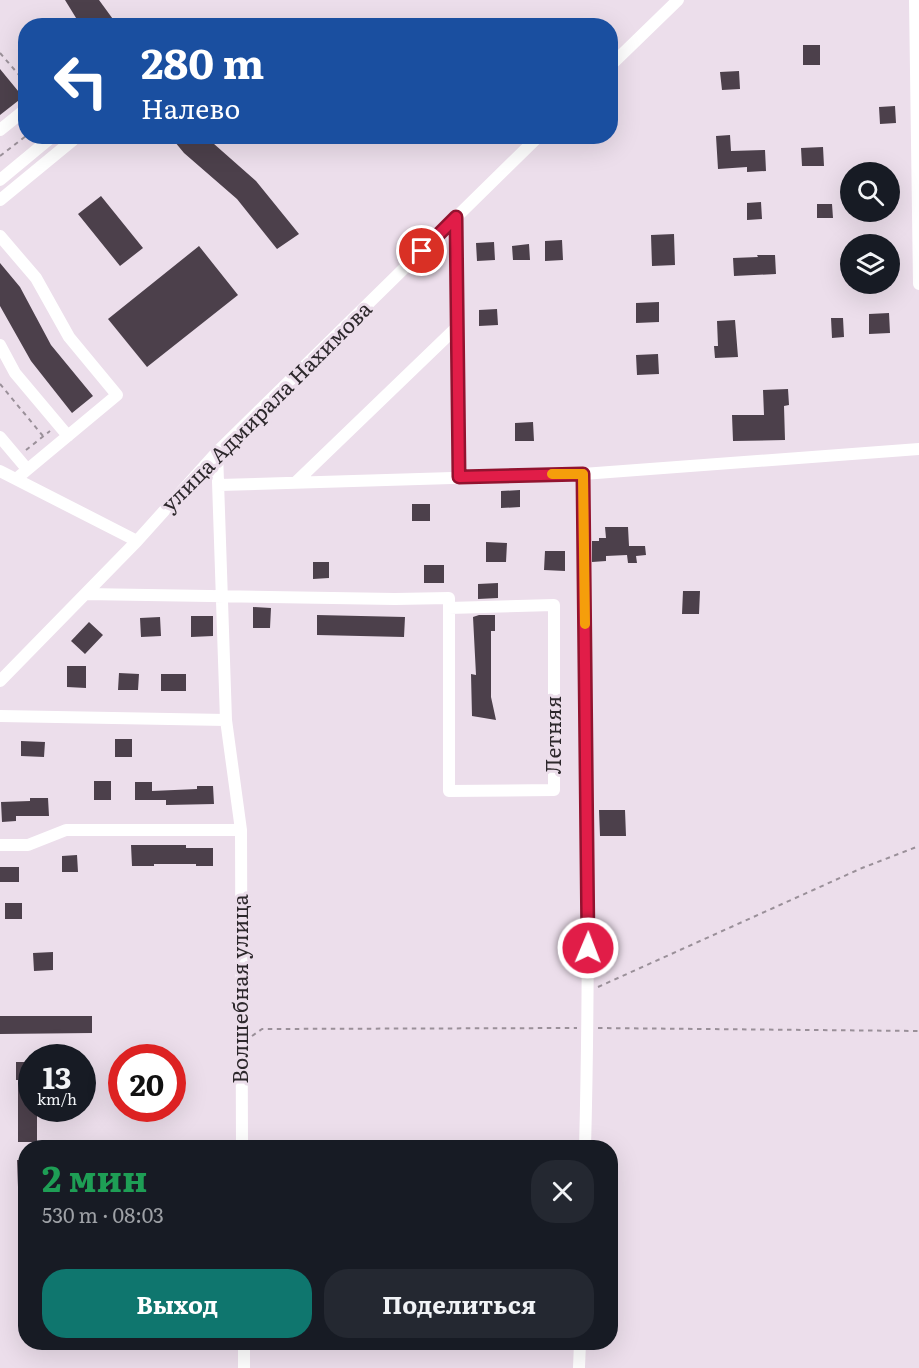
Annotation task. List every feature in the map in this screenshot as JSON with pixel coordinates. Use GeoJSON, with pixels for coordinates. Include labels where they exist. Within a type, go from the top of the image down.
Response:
{"type":"FeatureCollection","features":[{"type":"Feature","properties":{"kind":"street"},"geometry":{"type":"LineString","coordinates":[[618,58],[678,0]]}},
{"type":"Feature","properties":{"kind":"street"},"geometry":{"type":"LineString","coordinates":[[915,0],[919,284]]}},
{"type":"Feature","properties":{"kind":"street"},"geometry":{"type":"LineString","coordinates":[[0,130],[18,115]]}},
{"type":"Feature","properties":{"kind":"street"},"geometry":{"type":"LineString","coordinates":[[0,180],[43,144]]}},
{"type":"Feature","properties":{"kind":"street"},"geometry":{"type":"LineString","coordinates":[[0,200],[68,144]]}},
{"type":"Feature","properties":{"kind":"street","name":"улица Адмирала Нахимова"},"geometry":{"type":"LineString","coordinates":[[0,681],[136,541],[218,452],[531,144]]}},
{"type":"Feature","properties":{"kind":"street"},"geometry":{"type":"LineString","coordinates":[[456,217],[459,477]]}},
{"type":"Feature","properties":{"kind":"street"},"geometry":{"type":"LineString","coordinates":[[0,236],[36,278],[69,337],[117,395],[16,479]]}},
{"type":"Feature","properties":{"kind":"street"},"geometry":{"type":"LineString","coordinates":[[296,482],[458,326]]}},
{"type":"Feature","properties":{"kind":"street"},"geometry":{"type":"LineString","coordinates":[[0,345],[15,373],[68,436]]}},
{"type":"Feature","properties":{"kind":"street"},"geometry":{"type":"LineString","coordinates":[[0,437],[27,470]]}},
{"type":"Feature","properties":{"kind":"street"},"geometry":{"type":"LineString","coordinates":[[219,485],[583,474],[919,449]]}},
{"type":"Feature","properties":{"kind":"street","name":"Волшебная улица"},"geometry":{"type":"LineString","coordinates":[[218,452],[226,720],[241,830],[242,1140]]}},
{"type":"Feature","properties":{"kind":"street"},"geometry":{"type":"LineString","coordinates":[[0,471],[136,541]]}},
{"type":"Feature","properties":{"kind":"street"},"geometry":{"type":"LineString","coordinates":[[583,474],[589,904],[585,1140]]}},
{"type":"Feature","properties":{"kind":"street"},"geometry":{"type":"LineString","coordinates":[[85,594],[395,599],[449,597],[449,608]]}},
{"type":"Feature","properties":{"kind":"street","name":"Летняя"},"geometry":{"type":"LineString","coordinates":[[554,605],[554,790],[449,791],[449,608],[554,605]]}},
{"type":"Feature","properties":{"kind":"street"},"geometry":{"type":"LineString","coordinates":[[0,716],[226,720]]}},
{"type":"Feature","properties":{"kind":"street"},"geometry":{"type":"LineString","coordinates":[[0,845],[28,845],[66,830],[241,830]]}},
{"type":"Feature","properties":{"kind":"street"},"geometry":{"type":"LineString","coordinates":[[244,1350],[244,1368]]}},
{"type":"Feature","properties":{"kind":"street"},"geometry":{"type":"LineString","coordinates":[[579,1368],[580,1350]]}},
{"type":"Feature","properties":{"kind":"path"},"geometry":{"type":"LineString","coordinates":[[0,53],[18,74]]}},
{"type":"Feature","properties":{"kind":"path"},"geometry":{"type":"LineString","coordinates":[[0,156],[18,142]]}},
{"type":"Feature","properties":{"kind":"path"},"geometry":{"type":"LineString","coordinates":[[0,384],[43,436]]}},
{"type":"Feature","properties":{"kind":"path"},"geometry":{"type":"LineString","coordinates":[[17,458],[58,424]]}},
{"type":"Feature","properties":{"kind":"path"},"geometry":{"type":"LineString","coordinates":[[587,992],[862,868],[919,846]]}},
{"type":"Feature","properties":{"kind":"building"},"geometry":{"type":"Polygon","coordinates":[[[65,0],[99,0],[112,18],[76,18],[65,0]]]}},
{"type":"Feature","properties":{"kind":"building"},"geometry":{"type":"Polygon","coordinates":[[[803,45],[820,45],[820,65],[803,65],[803,45]]]}},
{"type":"Feature","properties":{"kind":"building"},"geometry":{"type":"Polygon","coordinates":[[[0,69],[18,91],[18,101],[0,115],[0,69]]]}},
{"type":"Feature","properties":{"kind":"building"},"geometry":{"type":"Polygon","coordinates":[[[739,71],[740,89],[722,90],[720,72],[739,71]]]}},
{"type":"Feature","properties":{"kind":"building"},"geometry":{"type":"Polygon","coordinates":[[[895,106],[896,123],[880,124],[879,107],[895,106]]]}},
{"type":"Feature","properties":{"kind":"building"},"geometry":{"type":"Polygon","coordinates":[[[730,135],[731,151],[765,150],[766,171],[747,172],[747,167],[718,169],[716,136],[730,135]]]}},
{"type":"Feature","properties":{"kind":"building"},"geometry":{"type":"Polygon","coordinates":[[[177,144],[214,144],[256,181],[299,234],[277,249],[237,199],[177,144]]]}},
{"type":"Feature","properties":{"kind":"building"},"geometry":{"type":"Polygon","coordinates":[[[823,147],[824,166],[802,166],[801,148],[823,147]]]}},
{"type":"Feature","properties":{"kind":"building"},"geometry":{"type":"Polygon","coordinates":[[[101,196],[143,248],[120,266],[78,214],[101,196]]]}},
{"type":"Feature","properties":{"kind":"building"},"geometry":{"type":"Polygon","coordinates":[[[761,202],[762,219],[747,220],[747,203],[761,202]]]}},
{"type":"Feature","properties":{"kind":"building"},"geometry":{"type":"Polygon","coordinates":[[[817,204],[832,204],[833,218],[817,218],[817,204]]]}},
{"type":"Feature","properties":{"kind":"building"},"geometry":{"type":"Polygon","coordinates":[[[674,234],[675,265],[652,266],[651,235],[674,234]]]}},
{"type":"Feature","properties":{"kind":"building"},"geometry":{"type":"Polygon","coordinates":[[[562,240],[563,260],[545,261],[545,241],[562,240]]]}},
{"type":"Feature","properties":{"kind":"building"},"geometry":{"type":"Polygon","coordinates":[[[494,242],[495,260],[477,261],[476,243],[494,242]]]}},
{"type":"Feature","properties":{"kind":"building"},"geometry":{"type":"Polygon","coordinates":[[[529,244],[530,260],[513,260],[512,246],[529,244]]]}},
{"type":"Feature","properties":{"kind":"building"},"geometry":{"type":"Polygon","coordinates":[[[199,246],[238,295],[147,367],[108,319],[199,246]]]}},
{"type":"Feature","properties":{"kind":"building"},"geometry":{"type":"Polygon","coordinates":[[[757,255],[775,255],[776,274],[734,276],[733,258],[758,257],[757,255]]]}},
{"type":"Feature","properties":{"kind":"building"},"geometry":{"type":"Polygon","coordinates":[[[0,263],[20,287],[51,345],[93,396],[72,413],[31,361],[0,306],[0,263]]]}},
{"type":"Feature","properties":{"kind":"building"},"geometry":{"type":"Polygon","coordinates":[[[659,302],[659,322],[636,323],[636,303],[659,302]]]}},
{"type":"Feature","properties":{"kind":"building"},"geometry":{"type":"Polygon","coordinates":[[[497,309],[498,325],[479,326],[479,310],[497,309]]]}},
{"type":"Feature","properties":{"kind":"building"},"geometry":{"type":"Polygon","coordinates":[[[889,313],[890,333],[869,334],[869,314],[889,313]]]}},
{"type":"Feature","properties":{"kind":"building"},"geometry":{"type":"Polygon","coordinates":[[[831,318],[843,318],[844,337],[832,338],[831,318]]]}},
{"type":"Feature","properties":{"kind":"building"},"geometry":{"type":"Polygon","coordinates":[[[735,320],[738,357],[715,358],[714,346],[718,346],[717,321],[735,320]]]}},
{"type":"Feature","properties":{"kind":"building"},"geometry":{"type":"Polygon","coordinates":[[[658,354],[659,374],[637,375],[636,355],[658,354]]]}},
{"type":"Feature","properties":{"kind":"building"},"geometry":{"type":"Polygon","coordinates":[[[788,389],[789,405],[784,406],[785,440],[733,441],[732,415],[764,415],[763,390],[788,389]]]}},
{"type":"Feature","properties":{"kind":"building"},"geometry":{"type":"Polygon","coordinates":[[[533,422],[534,441],[515,441],[515,423],[533,422]]]}},
{"type":"Feature","properties":{"kind":"building"},"geometry":{"type":"Polygon","coordinates":[[[520,490],[520,507],[501,508],[501,491],[520,490]]]}},
{"type":"Feature","properties":{"kind":"building"},"geometry":{"type":"Polygon","coordinates":[[[412,504],[430,504],[430,521],[412,521],[412,504]]]}},
{"type":"Feature","properties":{"kind":"building"},"geometry":{"type":"Polygon","coordinates":[[[605,527],[628,527],[629,546],[645,546],[646,555],[636,556],[637,563],[628,563],[627,555],[606,556],[606,561],[592,562],[592,541],[606,538],[605,527]]]}},
{"type":"Feature","properties":{"kind":"building"},"geometry":{"type":"Polygon","coordinates":[[[486,542],[507,543],[506,562],[486,562],[486,542]]]}},
{"type":"Feature","properties":{"kind":"building"},"geometry":{"type":"Polygon","coordinates":[[[545,551],[565,551],[565,571],[544,570],[545,551]]]}},
{"type":"Feature","properties":{"kind":"building"},"geometry":{"type":"Polygon","coordinates":[[[313,562],[329,562],[329,578],[313,579],[313,562]]]}},
{"type":"Feature","properties":{"kind":"building"},"geometry":{"type":"Polygon","coordinates":[[[424,565],[444,565],[444,583],[424,583],[424,565]]]}},
{"type":"Feature","properties":{"kind":"building"},"geometry":{"type":"Polygon","coordinates":[[[498,583],[498,598],[478,599],[478,584],[498,583]]]}},
{"type":"Feature","properties":{"kind":"building"},"geometry":{"type":"Polygon","coordinates":[[[683,591],[700,591],[699,614],[682,614],[683,591]]]}},
{"type":"Feature","properties":{"kind":"building"},"geometry":{"type":"Polygon","coordinates":[[[253,607],[271,608],[270,628],[253,628],[253,607]]]}},
{"type":"Feature","properties":{"kind":"building"},"geometry":{"type":"Polygon","coordinates":[[[317,615],[405,617],[404,637],[317,635],[317,615]]]}},
{"type":"Feature","properties":{"kind":"building"},"geometry":{"type":"Polygon","coordinates":[[[495,615],[495,631],[491,631],[491,697],[496,720],[472,716],[471,674],[476,675],[473,617],[495,615]]]}},
{"type":"Feature","properties":{"kind":"building"},"geometry":{"type":"Polygon","coordinates":[[[191,616],[213,616],[213,636],[191,637],[191,616]]]}},
{"type":"Feature","properties":{"kind":"building"},"geometry":{"type":"Polygon","coordinates":[[[160,617],[161,636],[141,637],[140,618],[160,617]]]}},
{"type":"Feature","properties":{"kind":"building"},"geometry":{"type":"Polygon","coordinates":[[[89,622],[103,635],[85,654],[71,641],[89,622]]]}},
{"type":"Feature","properties":{"kind":"building"},"geometry":{"type":"Polygon","coordinates":[[[67,666],[86,666],[86,688],[67,687],[67,666]]]}},
{"type":"Feature","properties":{"kind":"building"},"geometry":{"type":"Polygon","coordinates":[[[119,673],[139,674],[138,690],[118,690],[119,673]]]}},
{"type":"Feature","properties":{"kind":"building"},"geometry":{"type":"Polygon","coordinates":[[[161,674],[186,674],[186,691],[161,691],[161,674]]]}},
{"type":"Feature","properties":{"kind":"building"},"geometry":{"type":"Polygon","coordinates":[[[115,739],[132,739],[132,757],[115,757],[115,739]]]}},
{"type":"Feature","properties":{"kind":"building"},"geometry":{"type":"Polygon","coordinates":[[[21,741],[45,742],[44,757],[21,756],[21,741]]]}},
{"type":"Feature","properties":{"kind":"building"},"geometry":{"type":"Polygon","coordinates":[[[94,781],[111,781],[111,800],[94,800],[94,781]]]}},
{"type":"Feature","properties":{"kind":"building"},"geometry":{"type":"Polygon","coordinates":[[[135,782],[152,782],[152,791],[213,786],[214,804],[166,805],[166,800],[135,800],[135,782]]]}},
{"type":"Feature","properties":{"kind":"building"},"geometry":{"type":"Polygon","coordinates":[[[30,798],[48,798],[49,816],[16,816],[16,821],[2,822],[1,802],[30,801],[30,798]]]}},
{"type":"Feature","properties":{"kind":"building"},"geometry":{"type":"Polygon","coordinates":[[[599,810],[625,810],[626,836],[600,836],[599,810]]]}},
{"type":"Feature","properties":{"kind":"building"},"geometry":{"type":"Polygon","coordinates":[[[131,845],[186,845],[186,848],[213,848],[213,866],[154,864],[154,866],[132,866],[131,845]]]}},
{"type":"Feature","properties":{"kind":"building"},"geometry":{"type":"Polygon","coordinates":[[[77,855],[78,872],[62,872],[62,856],[77,855]]]}},
{"type":"Feature","properties":{"kind":"building"},"geometry":{"type":"Polygon","coordinates":[[[0,867],[19,867],[19,882],[0,882],[0,867]]]}},
{"type":"Feature","properties":{"kind":"building"},"geometry":{"type":"Polygon","coordinates":[[[5,903],[22,903],[22,919],[5,919],[5,903]]]}},
{"type":"Feature","properties":{"kind":"building"},"geometry":{"type":"Polygon","coordinates":[[[53,952],[53,970],[34,971],[33,953],[53,952]]]}},
{"type":"Feature","properties":{"kind":"building"},"geometry":{"type":"Polygon","coordinates":[[[0,1016],[92,1016],[92,1033],[0,1034],[0,1016]]]}},
{"type":"Feature","properties":{"kind":"building"},"geometry":{"type":"Polygon","coordinates":[[[16,1062],[18,1062],[18,1080],[16,1080],[16,1062]]]}},
{"type":"Feature","properties":{"kind":"building"},"geometry":{"type":"Polygon","coordinates":[[[18,1122],[37,1122],[37,1140],[18,1140],[18,1122]]]}},
{"type":"Feature","properties":{"kind":"slow traffic"},"geometry":{"type":"LineString","coordinates":[[552,474],[583,474],[585,624]]}},
{"type":"Feature","properties":{"kind":"route"},"geometry":{"type":"LineString","coordinates":[[422,251],[456,217],[459,477],[583,474],[588,948]]}}]}
